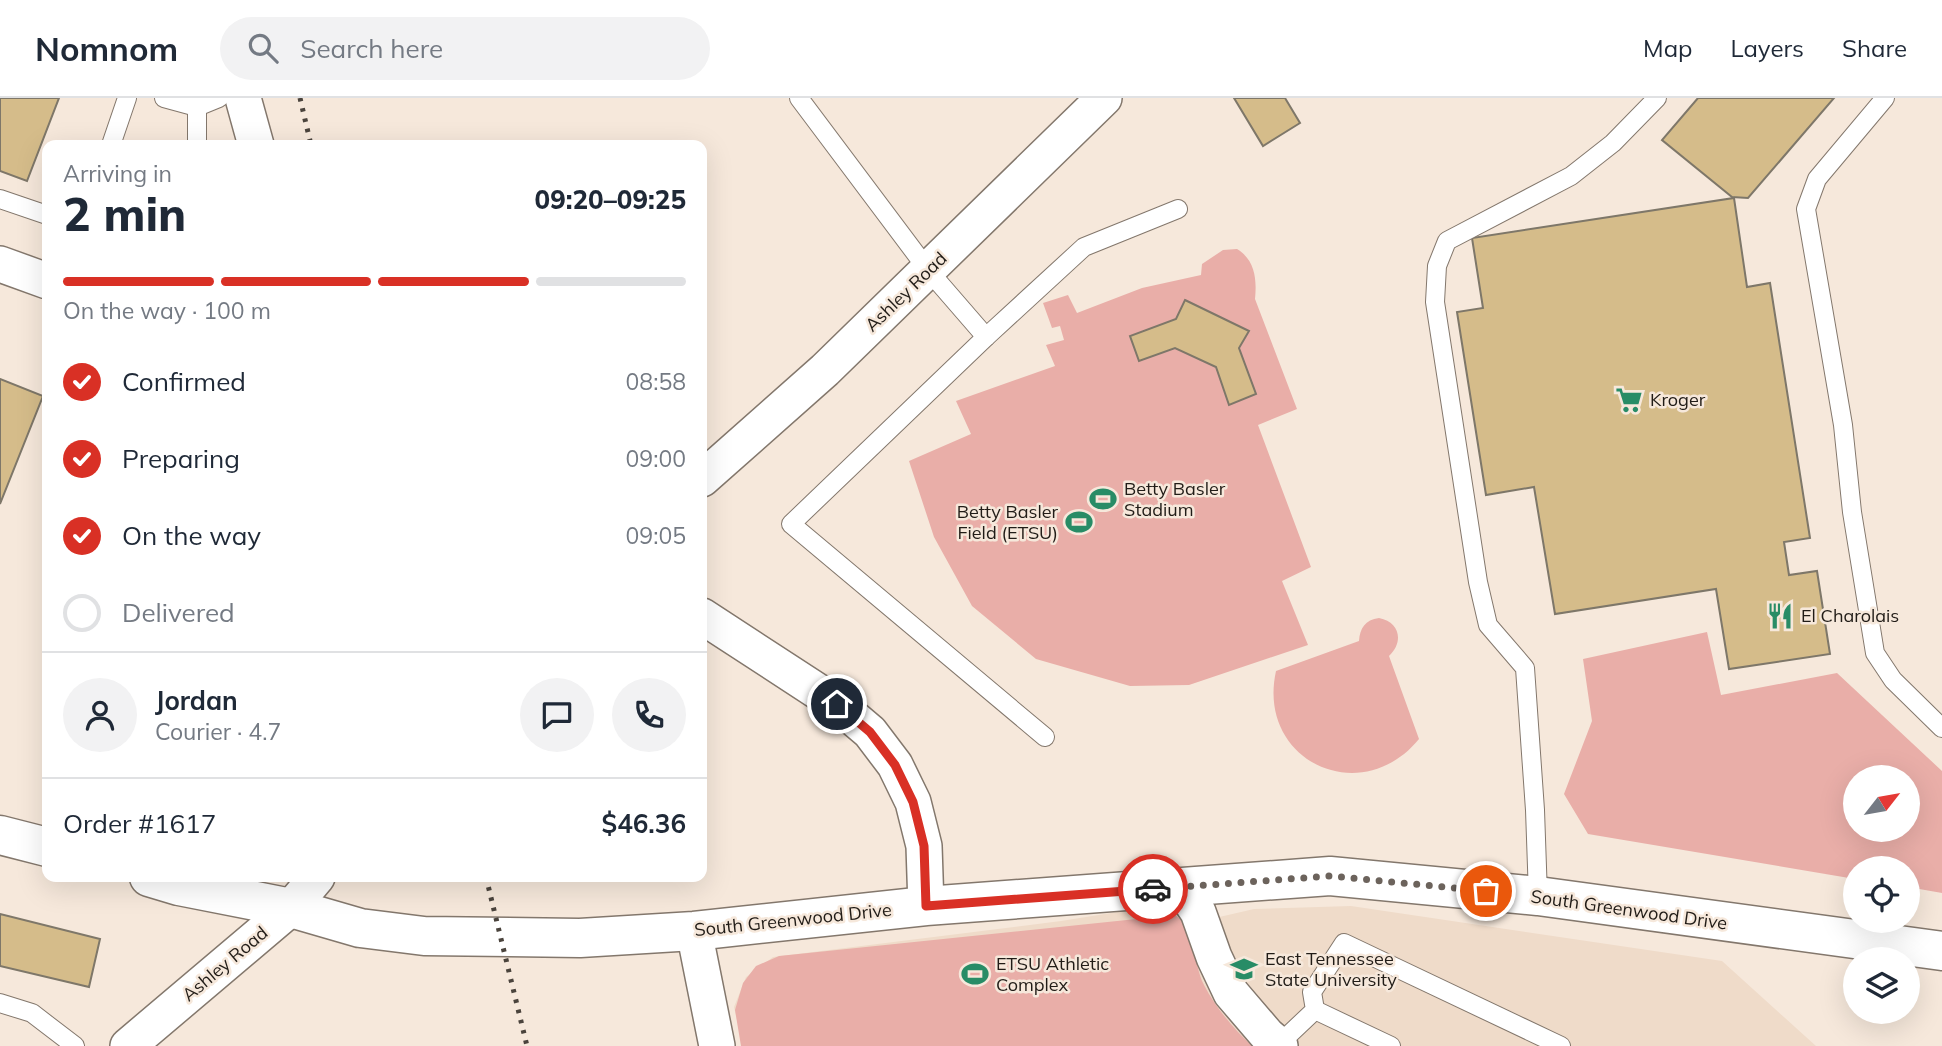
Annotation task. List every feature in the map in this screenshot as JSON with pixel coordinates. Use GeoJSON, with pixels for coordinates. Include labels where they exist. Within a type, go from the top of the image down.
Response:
{"type":"FeatureCollection","features":[{"type":"Feature","properties":{"kind":"street"},"geometry":{"type":"LineString","coordinates":[[243,98],[255,140]]}},
{"type":"Feature","properties":{"kind":"street","name":"Ashley Road"},"geometry":{"type":"LineString","coordinates":[[707,475],[825,370],[1104,98]]}},
{"type":"Feature","properties":{"kind":"street"},"geometry":{"type":"LineString","coordinates":[[0,264],[42,279]]}},
{"type":"Feature","properties":{"kind":"street"},"geometry":{"type":"LineString","coordinates":[[707,619],[837,704],[870,732],[895,765],[913,802],[924,846],[926,906]]}},
{"type":"Feature","properties":{"kind":"street"},"geometry":{"type":"LineString","coordinates":[[0,835],[42,846]]}},
{"type":"Feature","properties":{"kind":"street","name":"South Greenwood Drive"},"geometry":{"type":"LineString","coordinates":[[166,882],[292,908],[360,928],[424,936],[580,938],[694,932],[926,906],[1330,876],[1538,896],[1942,951]]}},
{"type":"Feature","properties":{"kind":"street","name":"Ashley Road"},"geometry":{"type":"LineString","coordinates":[[142,1041],[292,908],[313,882]]}},
{"type":"Feature","properties":{"kind":"street"},"geometry":{"type":"LineString","coordinates":[[1181,887],[1198,912],[1214,957],[1231,993],[1279,1045]]}},
{"type":"Feature","properties":{"kind":"street"},"geometry":{"type":"LineString","coordinates":[[694,932],[717,1046]]}},
{"type":"Feature","properties":{"kind":"lane"},"geometry":{"type":"LineString","coordinates":[[113,140],[127,98]]}},
{"type":"Feature","properties":{"kind":"lane"},"geometry":{"type":"LineString","coordinates":[[164,98],[197,107],[219,98]]}},
{"type":"Feature","properties":{"kind":"lane"},"geometry":{"type":"LineString","coordinates":[[799,98],[928,270],[986,337]]}},
{"type":"Feature","properties":{"kind":"lane"},"geometry":{"type":"LineString","coordinates":[[1538,896],[1525,668],[1488,625],[1480,593],[1436,302],[1437,266],[1447,241],[1572,176],[1613,143],[1657,98]]}},
{"type":"Feature","properties":{"kind":"lane"},"geometry":{"type":"LineString","coordinates":[[1885,98],[1817,179],[1806,209],[1843,425],[1852,512],[1875,653],[1894,680],[1942,728]]}},
{"type":"Feature","properties":{"kind":"lane"},"geometry":{"type":"LineString","coordinates":[[197,107],[197,140]]}},
{"type":"Feature","properties":{"kind":"lane"},"geometry":{"type":"LineString","coordinates":[[0,199],[42,213]]}},
{"type":"Feature","properties":{"kind":"lane"},"geometry":{"type":"LineString","coordinates":[[1045,737],[791,524],[1084,247],[1178,209]]}},
{"type":"Feature","properties":{"kind":"lane"},"geometry":{"type":"LineString","coordinates":[[1315,1010],[1312,992],[1344,943],[1561,1046]]}},
{"type":"Feature","properties":{"kind":"lane"},"geometry":{"type":"LineString","coordinates":[[0,1003],[32,1013],[75,1046]]}},
{"type":"Feature","properties":{"kind":"lane"},"geometry":{"type":"LineString","coordinates":[[1279,1045],[1315,1010]]}},
{"type":"Feature","properties":{"kind":"lane"},"geometry":{"type":"LineString","coordinates":[[1315,1010],[1391,1046]]}},
{"type":"Feature","properties":{"kind":"shaded area","name":"Betty Basler Stadium"},"geometry":{"type":"Polygon","coordinates":[[[1237,249],[1248,259],[1254,271],[1255,299],[1297,409],[1258,425],[1311,567],[1282,581],[1308,645],[1189,685],[1130,686],[1036,659],[972,606],[934,537],[909,461],[971,434],[956,401],[1055,366],[1046,345],[1064,340],[1060,326],[1052,328],[1043,303],[1068,295],[1077,313],[1142,288],[1201,275],[1202,264],[1223,250],[1237,249]]]}},
{"type":"Feature","properties":{"kind":"shaded area"},"geometry":{"type":"Polygon","coordinates":[[[1379,618],[1392,624],[1398,633],[1397,645],[1389,656],[1419,739],[1395,760],[1369,771],[1343,772],[1318,765],[1297,751],[1282,730],[1274,703],[1276,671],[1359,641],[1364,625],[1379,618]]]}},
{"type":"Feature","properties":{"kind":"shaded area"},"geometry":{"type":"Polygon","coordinates":[[[1707,632],[1721,695],[1837,673],[1942,771],[1942,893],[1920,889],[1920,856],[1843,856],[1843,877],[1588,834],[1564,794],[1592,721],[1583,659],[1707,632]]]}},
{"type":"Feature","properties":{"kind":"shaded area","name":"East Tennessee State University"},"geometry":{"type":"Polygon","coordinates":[[[1155,906],[1198,912],[1215,918],[1254,909],[1351,906],[1722,961],[1816,1046],[743,1046],[734,1007],[746,977],[773,957],[1061,921],[1155,906]]]}},
{"type":"Feature","properties":{"kind":"shaded area","name":"ETSU Athletic Complex"},"geometry":{"type":"Polygon","coordinates":[[[1175,915],[1188,929],[1204,985],[1225,1017],[1252,1046],[741,1046],[735,1010],[743,983],[756,966],[779,956],[1175,915]]]}},
{"type":"Feature","properties":{"kind":"building"},"geometry":{"type":"Polygon","coordinates":[[[0,98],[59,98],[27,181],[0,171],[0,98]]]}},
{"type":"Feature","properties":{"kind":"building"},"geometry":{"type":"Polygon","coordinates":[[[1234,98],[1285,98],[1300,123],[1263,146],[1234,98]]]}},
{"type":"Feature","properties":{"kind":"building"},"geometry":{"type":"Polygon","coordinates":[[[1698,98],[1834,98],[1748,198],[1732,197],[1662,140],[1698,98]]]}},
{"type":"Feature","properties":{"kind":"building","name":"Kroger"},"geometry":{"type":"Polygon","coordinates":[[[1734,198],[1747,287],[1770,283],[1810,538],[1784,542],[1789,575],[1817,571],[1830,654],[1729,669],[1716,589],[1555,614],[1534,487],[1486,495],[1457,312],[1483,308],[1472,238],[1734,198]]]}},
{"type":"Feature","properties":{"kind":"building"},"geometry":{"type":"Polygon","coordinates":[[[1185,300],[1249,331],[1239,348],[1256,394],[1229,405],[1216,367],[1175,348],[1139,361],[1130,336],[1176,319],[1185,300]]]}},
{"type":"Feature","properties":{"kind":"building"},"geometry":{"type":"Polygon","coordinates":[[[0,379],[42,396],[42,399],[0,504],[0,379]]]}},
{"type":"Feature","properties":{"kind":"building"},"geometry":{"type":"Polygon","coordinates":[[[0,914],[100,939],[89,987],[0,966],[0,914]]]}},
{"type":"Feature","properties":{"kind":"railway"},"geometry":{"type":"LineString","coordinates":[[300,98],[310,140]]}},
{"type":"Feature","properties":{"kind":"railway"},"geometry":{"type":"LineString","coordinates":[[487,882],[527,1046]]}},
{"type":"Feature","properties":{"kind":"way so far"},"geometry":{"type":"LineString","coordinates":[[1153,889],[1330,876],[1486,891]]}},
{"type":"Feature","properties":{"kind":"place","name":"Kroger"},"geometry":{"type":"Point","coordinates":[1629,400]}},
{"type":"Feature","properties":{"kind":"place","name":"Betty Basler Stadium"},"geometry":{"type":"Point","coordinates":[1103,499]}},
{"type":"Feature","properties":{"kind":"place","name":"Betty Basler Field (ETSU)"},"geometry":{"type":"Point","coordinates":[1079,522]}},
{"type":"Feature","properties":{"kind":"place","name":"El Charolais"},"geometry":{"type":"Point","coordinates":[1780,616]}},
{"type":"Feature","properties":{"kind":"place","name":"East Tennessee State University"},"geometry":{"type":"Point","coordinates":[1244,969]}},
{"type":"Feature","properties":{"kind":"place","name":"ETSU Athletic Complex"},"geometry":{"type":"Point","coordinates":[975,974]}},
{"type":"Feature","properties":{"kind":"route"},"geometry":{"type":"LineString","coordinates":[[837,704],[870,732],[895,765],[913,802],[924,846],[926,906],[1153,889]]}}]}
